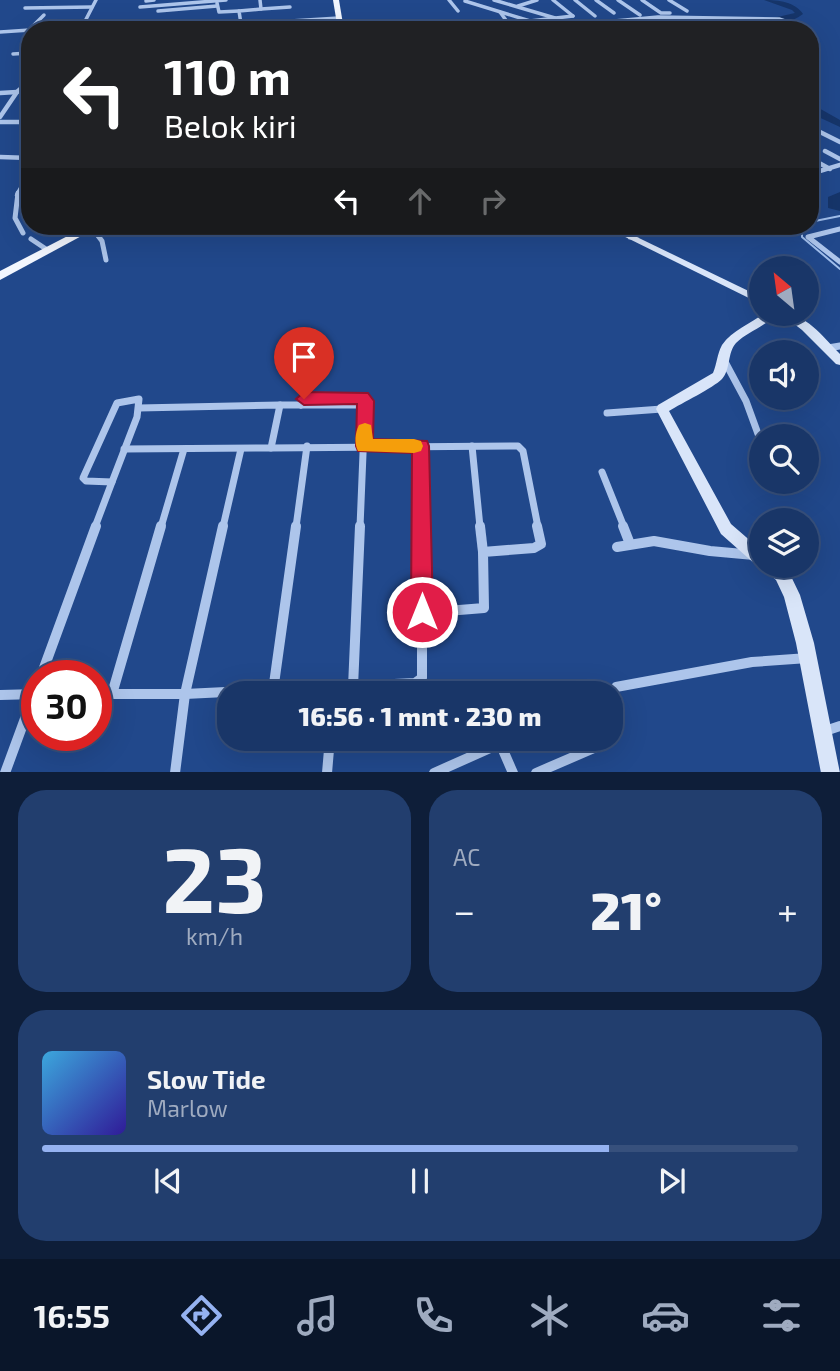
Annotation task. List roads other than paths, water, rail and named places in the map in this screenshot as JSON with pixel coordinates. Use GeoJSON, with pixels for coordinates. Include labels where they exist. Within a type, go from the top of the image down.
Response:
{"type":"FeatureCollection","features":[{"type":"Feature","properties":{"kind":"main road"},"geometry":{"type":"LineString","coordinates":[[336,0],[340,21]]}},
{"type":"Feature","properties":{"kind":"main road"},"geometry":{"type":"LineString","coordinates":[[0,276],[76,235]]}},
{"type":"Feature","properties":{"kind":"street"},"geometry":{"type":"LineString","coordinates":[[83,21],[96,0]]}},
{"type":"Feature","properties":{"kind":"street"},"geometry":{"type":"LineString","coordinates":[[146,1],[154,0]]}},
{"type":"Feature","properties":{"kind":"street"},"geometry":{"type":"LineString","coordinates":[[217,0],[219,12],[290,7]]}},
{"type":"Feature","properties":{"kind":"street"},"geometry":{"type":"LineString","coordinates":[[141,7],[226,0]]}},
{"type":"Feature","properties":{"kind":"street"},"geometry":{"type":"LineString","coordinates":[[260,0],[261,9]]}},
{"type":"Feature","properties":{"kind":"street"},"geometry":{"type":"LineString","coordinates":[[449,0],[458,11]]}},
{"type":"Feature","properties":{"kind":"street"},"geometry":{"type":"LineString","coordinates":[[494,0],[559,19]]}},
{"type":"Feature","properties":{"kind":"street"},"geometry":{"type":"LineString","coordinates":[[506,0],[567,18]]}},
{"type":"Feature","properties":{"kind":"street"},"geometry":{"type":"LineString","coordinates":[[500,12],[537,0]]}},
{"type":"Feature","properties":{"kind":"street"},"geometry":{"type":"LineString","coordinates":[[575,0],[595,16]]}},
{"type":"Feature","properties":{"kind":"street"},"geometry":{"type":"LineString","coordinates":[[596,0],[614,13]]}},
{"type":"Feature","properties":{"kind":"street"},"geometry":{"type":"LineString","coordinates":[[618,0],[640,15]]}},
{"type":"Feature","properties":{"kind":"street"},"geometry":{"type":"LineString","coordinates":[[642,0],[662,13],[670,13],[649,0]]}},
{"type":"Feature","properties":{"kind":"street"},"geometry":{"type":"LineString","coordinates":[[669,0],[687,11]]}},
{"type":"Feature","properties":{"kind":"street"},"geometry":{"type":"LineString","coordinates":[[465,1],[530,21],[573,16],[552,1]]}},
{"type":"Feature","properties":{"kind":"street"},"geometry":{"type":"LineString","coordinates":[[158,11],[217,6]]}},
{"type":"Feature","properties":{"kind":"street"},"geometry":{"type":"LineString","coordinates":[[25,8],[92,7]]}},
{"type":"Feature","properties":{"kind":"street"},"geometry":{"type":"LineString","coordinates":[[239,11],[242,21]]}},
{"type":"Feature","properties":{"kind":"street"},"geometry":{"type":"LineString","coordinates":[[500,12],[507,21]]}},
{"type":"Feature","properties":{"kind":"street"},"geometry":{"type":"LineString","coordinates":[[717,13],[721,18]]}},
{"type":"Feature","properties":{"kind":"street"},"geometry":{"type":"LineString","coordinates":[[38,21],[44,15]]}},
{"type":"Feature","properties":{"kind":"street"},"geometry":{"type":"LineString","coordinates":[[615,21],[658,17],[786,21]]}},
{"type":"Feature","properties":{"kind":"street"},"geometry":{"type":"LineString","coordinates":[[291,21],[339,18]]}},
{"type":"Feature","properties":{"kind":"street"},"geometry":{"type":"LineString","coordinates":[[0,32],[21,31]]}},
{"type":"Feature","properties":{"kind":"street"},"geometry":{"type":"LineString","coordinates":[[16,34],[21,33]]}},
{"type":"Feature","properties":{"kind":"street"},"geometry":{"type":"LineString","coordinates":[[13,54],[21,54]]}},
{"type":"Feature","properties":{"kind":"street"},"geometry":{"type":"LineString","coordinates":[[21,89],[1,117],[21,122]]}},
{"type":"Feature","properties":{"kind":"street"},"geometry":{"type":"LineString","coordinates":[[0,93],[17,92]]}},
{"type":"Feature","properties":{"kind":"street"},"geometry":{"type":"LineString","coordinates":[[0,100],[12,99]]}},
{"type":"Feature","properties":{"kind":"street"},"geometry":{"type":"LineString","coordinates":[[819,132],[840,142]]}},
{"type":"Feature","properties":{"kind":"street"},"geometry":{"type":"LineString","coordinates":[[825,151],[840,159]]}},
{"type":"Feature","properties":{"kind":"street"},"geometry":{"type":"LineString","coordinates":[[0,158],[21,158]]}},
{"type":"Feature","properties":{"kind":"street"},"geometry":{"type":"LineString","coordinates":[[819,163],[830,169]]}},
{"type":"Feature","properties":{"kind":"street"},"geometry":{"type":"LineString","coordinates":[[819,172],[840,165]]}},
{"type":"Feature","properties":{"kind":"street"},"geometry":{"type":"LineString","coordinates":[[21,186],[15,196],[17,223],[21,230]]}},
{"type":"Feature","properties":{"kind":"street"},"geometry":{"type":"LineString","coordinates":[[819,235],[840,229]]}},
{"type":"Feature","properties":{"kind":"street"},"geometry":{"type":"LineString","coordinates":[[832,232],[840,238]]}},
{"type":"Feature","properties":{"kind":"street"},"geometry":{"type":"LineString","coordinates":[[99,235],[103,241],[106,260]]}},
{"type":"Feature","properties":{"kind":"street"},"geometry":{"type":"LineString","coordinates":[[626,235],[749,295]]}},
{"type":"Feature","properties":{"kind":"street"},"geometry":{"type":"LineString","coordinates":[[630,237],[637,235]]}},
{"type":"Feature","properties":{"kind":"street"},"geometry":{"type":"LineString","coordinates":[[818,235],[808,237],[840,262]]}},
{"type":"Feature","properties":{"kind":"street"},"geometry":{"type":"LineString","coordinates":[[31,239],[46,249]]}},
{"type":"Feature","properties":{"kind":"street"},"geometry":{"type":"LineString","coordinates":[[607,413],[662,408],[713,379],[722,370],[730,342],[756,326]]}},
{"type":"Feature","properties":{"kind":"street"},"geometry":{"type":"LineString","coordinates":[[804,326],[834,347],[840,361]]}},
{"type":"Feature","properties":{"kind":"street"},"geometry":{"type":"LineString","coordinates":[[724,359],[746,401],[754,424]]}},
{"type":"Feature","properties":{"kind":"street"},"geometry":{"type":"LineString","coordinates":[[47,660],[112,482],[139,408],[139,399],[121,400],[117,403],[83,478],[86,481],[112,482]]}},
{"type":"Feature","properties":{"kind":"street"},"geometry":{"type":"LineString","coordinates":[[271,448],[279,405]]}},
{"type":"Feature","properties":{"kind":"street"},"geometry":{"type":"LineString","coordinates":[[139,408],[365,405],[354,681]]}},
{"type":"Feature","properties":{"kind":"street"},"geometry":{"type":"LineString","coordinates":[[662,408],[717,514],[737,541],[749,550]]}},
{"type":"Feature","properties":{"kind":"street"},"geometry":{"type":"LineString","coordinates":[[274,681],[307,446]]}},
{"type":"Feature","properties":{"kind":"street"},"geometry":{"type":"LineString","coordinates":[[418,681],[422,678],[421,446]]}},
{"type":"Feature","properties":{"kind":"street"},"geometry":{"type":"LineString","coordinates":[[422,612],[484,608],[483,552],[472,446]]}},
{"type":"Feature","properties":{"kind":"street"},"geometry":{"type":"LineString","coordinates":[[124,449],[519,446],[523,451],[541,544],[534,548],[483,552]]}},
{"type":"Feature","properties":{"kind":"street"},"geometry":{"type":"LineString","coordinates":[[184,449],[112,694],[217,693]]}},
{"type":"Feature","properties":{"kind":"street"},"geometry":{"type":"LineString","coordinates":[[175,772],[185,694],[241,449]]}},
{"type":"Feature","properties":{"kind":"street"},"geometry":{"type":"LineString","coordinates":[[602,472],[630,544]]}},
{"type":"Feature","properties":{"kind":"street"},"geometry":{"type":"LineString","coordinates":[[617,547],[654,541],[749,558]]}},
{"type":"Feature","properties":{"kind":"street"},"geometry":{"type":"LineString","coordinates":[[781,578],[786,582],[808,658],[831,772]]}},
{"type":"Feature","properties":{"kind":"street"},"geometry":{"type":"LineString","coordinates":[[623,686],[752,662],[808,658]]}},
{"type":"Feature","properties":{"kind":"street"},"geometry":{"type":"LineString","coordinates":[[0,695],[21,693]]}},
{"type":"Feature","properties":{"kind":"street"},"geometry":{"type":"LineString","coordinates":[[821,732],[840,726]]}},
{"type":"Feature","properties":{"kind":"street"},"geometry":{"type":"LineString","coordinates":[[5,772],[21,730]]}},
{"type":"Feature","properties":{"kind":"street"},"geometry":{"type":"LineString","coordinates":[[441,771],[497,745],[503,750],[513,772]]}},
{"type":"Feature","properties":{"kind":"street"},"geometry":{"type":"LineString","coordinates":[[327,772],[329,751]]}},
{"type":"Feature","properties":{"kind":"street"},"geometry":{"type":"LineString","coordinates":[[536,772],[585,751]]}},
{"type":"Feature","properties":{"kind":"waterway"},"geometry":{"type":"LineString","coordinates":[[768,0],[795,8],[799,14],[780,21]]}},
{"type":"Feature","properties":{"kind":"waterway"},"geometry":{"type":"LineString","coordinates":[[819,114],[840,124]]}},
{"type":"Feature","properties":{"kind":"waterway"},"geometry":{"type":"LineString","coordinates":[[840,196],[832,200],[832,205],[840,207]]}},
{"type":"Feature","properties":{"kind":"waterway"},"geometry":{"type":"LineString","coordinates":[[819,220],[840,216]]}},
{"type":"Feature","properties":{"kind":"waterway"},"geometry":{"type":"LineString","coordinates":[[802,235],[840,269]]}}]}
